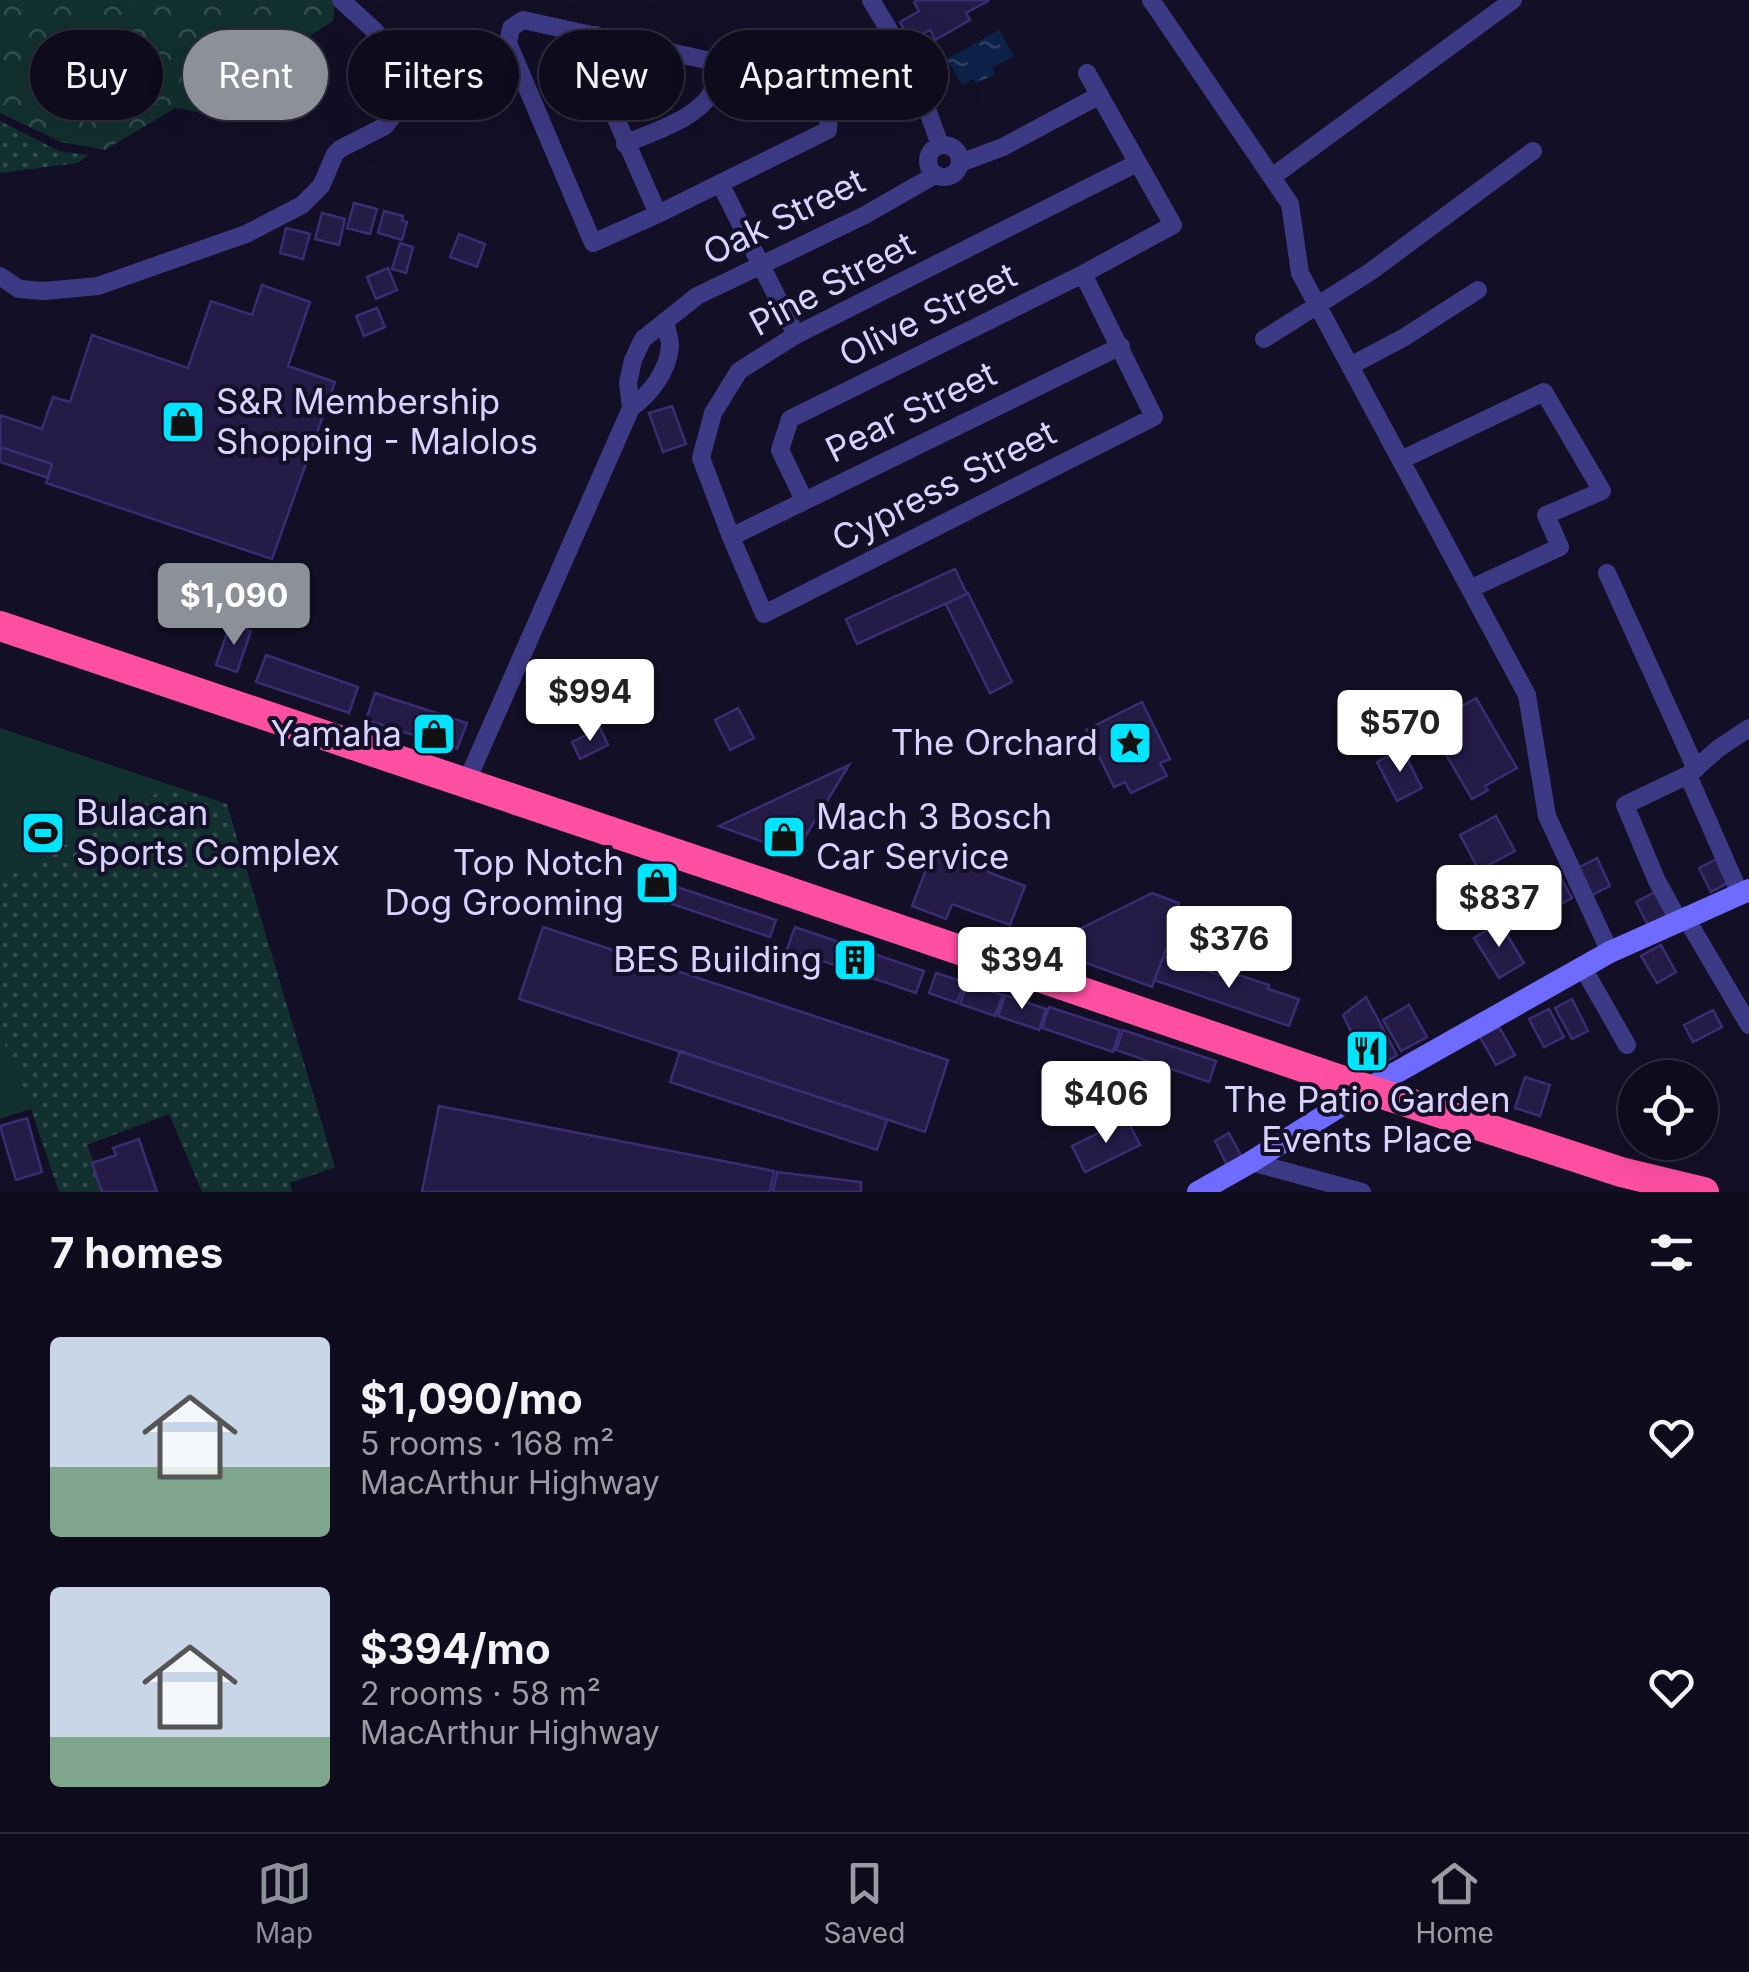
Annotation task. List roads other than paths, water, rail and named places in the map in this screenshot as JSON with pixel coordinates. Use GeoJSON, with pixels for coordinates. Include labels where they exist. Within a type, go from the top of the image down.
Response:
{"type":"FeatureCollection","features":[{"type":"Feature","properties":{"kind":"highway"},"geometry":{"type":"LineString","coordinates":[[0,626],[1366,1090],[1621,1172],[1704,1192]]}},
{"type":"Feature","properties":{"kind":"street"},"geometry":{"type":"LineString","coordinates":[[0,276],[18,290],[98,286],[246,234],[302,205],[321,186],[340,149],[385,126],[396,112],[401,67],[374,31],[340,0]]}},
{"type":"Feature","properties":{"kind":"street"},"geometry":{"type":"LineString","coordinates":[[871,0],[913,70],[940,145]]}},
{"type":"Feature","properties":{"kind":"street"},"geometry":{"type":"LineString","coordinates":[[1150,0],[1290,204],[1300,273],[1528,695],[1547,816],[1610,952]]}},
{"type":"Feature","properties":{"kind":"street"},"geometry":{"type":"LineString","coordinates":[[1272,178],[1513,0]]}},
{"type":"Feature","properties":{"kind":"street"},"geometry":{"type":"LineString","coordinates":[[539,116],[508,43],[511,28],[523,20],[572,30]]}},
{"type":"Feature","properties":{"kind":"street"},"geometry":{"type":"LineString","coordinates":[[1088,73],[1137,163]]}},
{"type":"Feature","properties":{"kind":"street"},"geometry":{"type":"LineString","coordinates":[[960,163],[1004,147],[1100,94]]}},
{"type":"Feature","properties":{"kind":"street"},"geometry":{"type":"LineString","coordinates":[[626,144],[689,114],[704,102]]}},
{"type":"Feature","properties":{"kind":"street"},"geometry":{"type":"LineString","coordinates":[[541,120],[593,242],[828,130],[829,120]]}},
{"type":"Feature","properties":{"kind":"street"},"geometry":{"type":"LineString","coordinates":[[616,120],[658,214]]}},
{"type":"Feature","properties":{"kind":"street"},"geometry":{"type":"LineString","coordinates":[[940,145],[950,146],[958,153],[960,163],[951,176],[940,177],[928,164],[928,158],[940,145]]}},
{"type":"Feature","properties":{"kind":"street"},"geometry":{"type":"LineString","coordinates":[[1264,339],[1370,272],[1533,151]]}},
{"type":"Feature","properties":{"kind":"street","name":"Olive Street"},"geometry":{"type":"LineString","coordinates":[[804,500],[780,450],[790,419],[1084,274],[1173,225],[1137,163]]}},
{"type":"Feature","properties":{"kind":"street","name":"Pine Street"},"geometry":{"type":"LineString","coordinates":[[764,614],[702,458],[713,414],[739,371],[796,335],[1137,163]]}},
{"type":"Feature","properties":{"kind":"street","name":"Oak Street"},"geometry":{"type":"LineString","coordinates":[[631,408],[628,383],[633,360],[643,339],[664,321],[697,296],[865,215],[935,175]]}},
{"type":"Feature","properties":{"kind":"street"},"geometry":{"type":"LineString","coordinates":[[720,183],[796,335]]}},
{"type":"Feature","properties":{"kind":"street"},"geometry":{"type":"LineString","coordinates":[[1084,274],[1121,346]]}},
{"type":"Feature","properties":{"kind":"street"},"geometry":{"type":"LineString","coordinates":[[1350,366],[1478,290]]}},
{"type":"Feature","properties":{"kind":"street"},"geometry":{"type":"LineString","coordinates":[[466,783],[631,408],[649,394],[662,370],[670,345],[664,321]]}},
{"type":"Feature","properties":{"kind":"street","name":"Cypress Street"},"geometry":{"type":"LineString","coordinates":[[764,614],[1154,417],[1121,346]]}},
{"type":"Feature","properties":{"kind":"street","name":"Pear Street"},"geometry":{"type":"LineString","coordinates":[[731,537],[1121,346]]}},
{"type":"Feature","properties":{"kind":"street"},"geometry":{"type":"LineString","coordinates":[[1401,460],[1544,392],[1602,492],[1546,515],[1560,547],[1470,589]]}},
{"type":"Feature","properties":{"kind":"street"},"geometry":{"type":"LineString","coordinates":[[1198,1192],[1366,1090],[1610,952],[1744,892],[1606,573]]}},
{"type":"Feature","properties":{"kind":"street"},"geometry":{"type":"LineString","coordinates":[[1749,728],[1692,772],[1625,804],[1657,881],[1749,1025]]}},
{"type":"Feature","properties":{"kind":"street"},"geometry":{"type":"LineString","coordinates":[[1583,968],[1626,1044]]}},
{"type":"Feature","properties":{"kind":"street"},"geometry":{"type":"LineString","coordinates":[[1251,1162],[1362,1192]]}},
{"type":"Feature","properties":{"kind":"water"},"geometry":{"type":"Polygon","coordinates":[[[999,30],[1014,56],[992,68],[995,74],[976,84],[973,79],[962,85],[948,58],[999,30]]]}},
{"type":"Feature","properties":{"kind":"place","name":"S&R Membership Shopping - Malolos"},"geometry":{"type":"Point","coordinates":[183,422]}},
{"type":"Feature","properties":{"kind":"place","name":"Yamaha"},"geometry":{"type":"Point","coordinates":[434,734]}},
{"type":"Feature","properties":{"kind":"place","name":"The Orchard"},"geometry":{"type":"Point","coordinates":[1130,743]}},
{"type":"Feature","properties":{"kind":"place","name":"Bulacan Sports Complex"},"geometry":{"type":"Point","coordinates":[43,833]}},
{"type":"Feature","properties":{"kind":"place","name":"Mach 3 Bosch Car Service"},"geometry":{"type":"Point","coordinates":[784,837]}},
{"type":"Feature","properties":{"kind":"place","name":"Top Notch Dog Grooming"},"geometry":{"type":"Point","coordinates":[657,883]}},
{"type":"Feature","properties":{"kind":"place","name":"BES Building"},"geometry":{"type":"Point","coordinates":[855,960]}},
{"type":"Feature","properties":{"kind":"place","name":"The Patio Garden Events Place"},"geometry":{"type":"Point","coordinates":[1367,1051]}}]}
